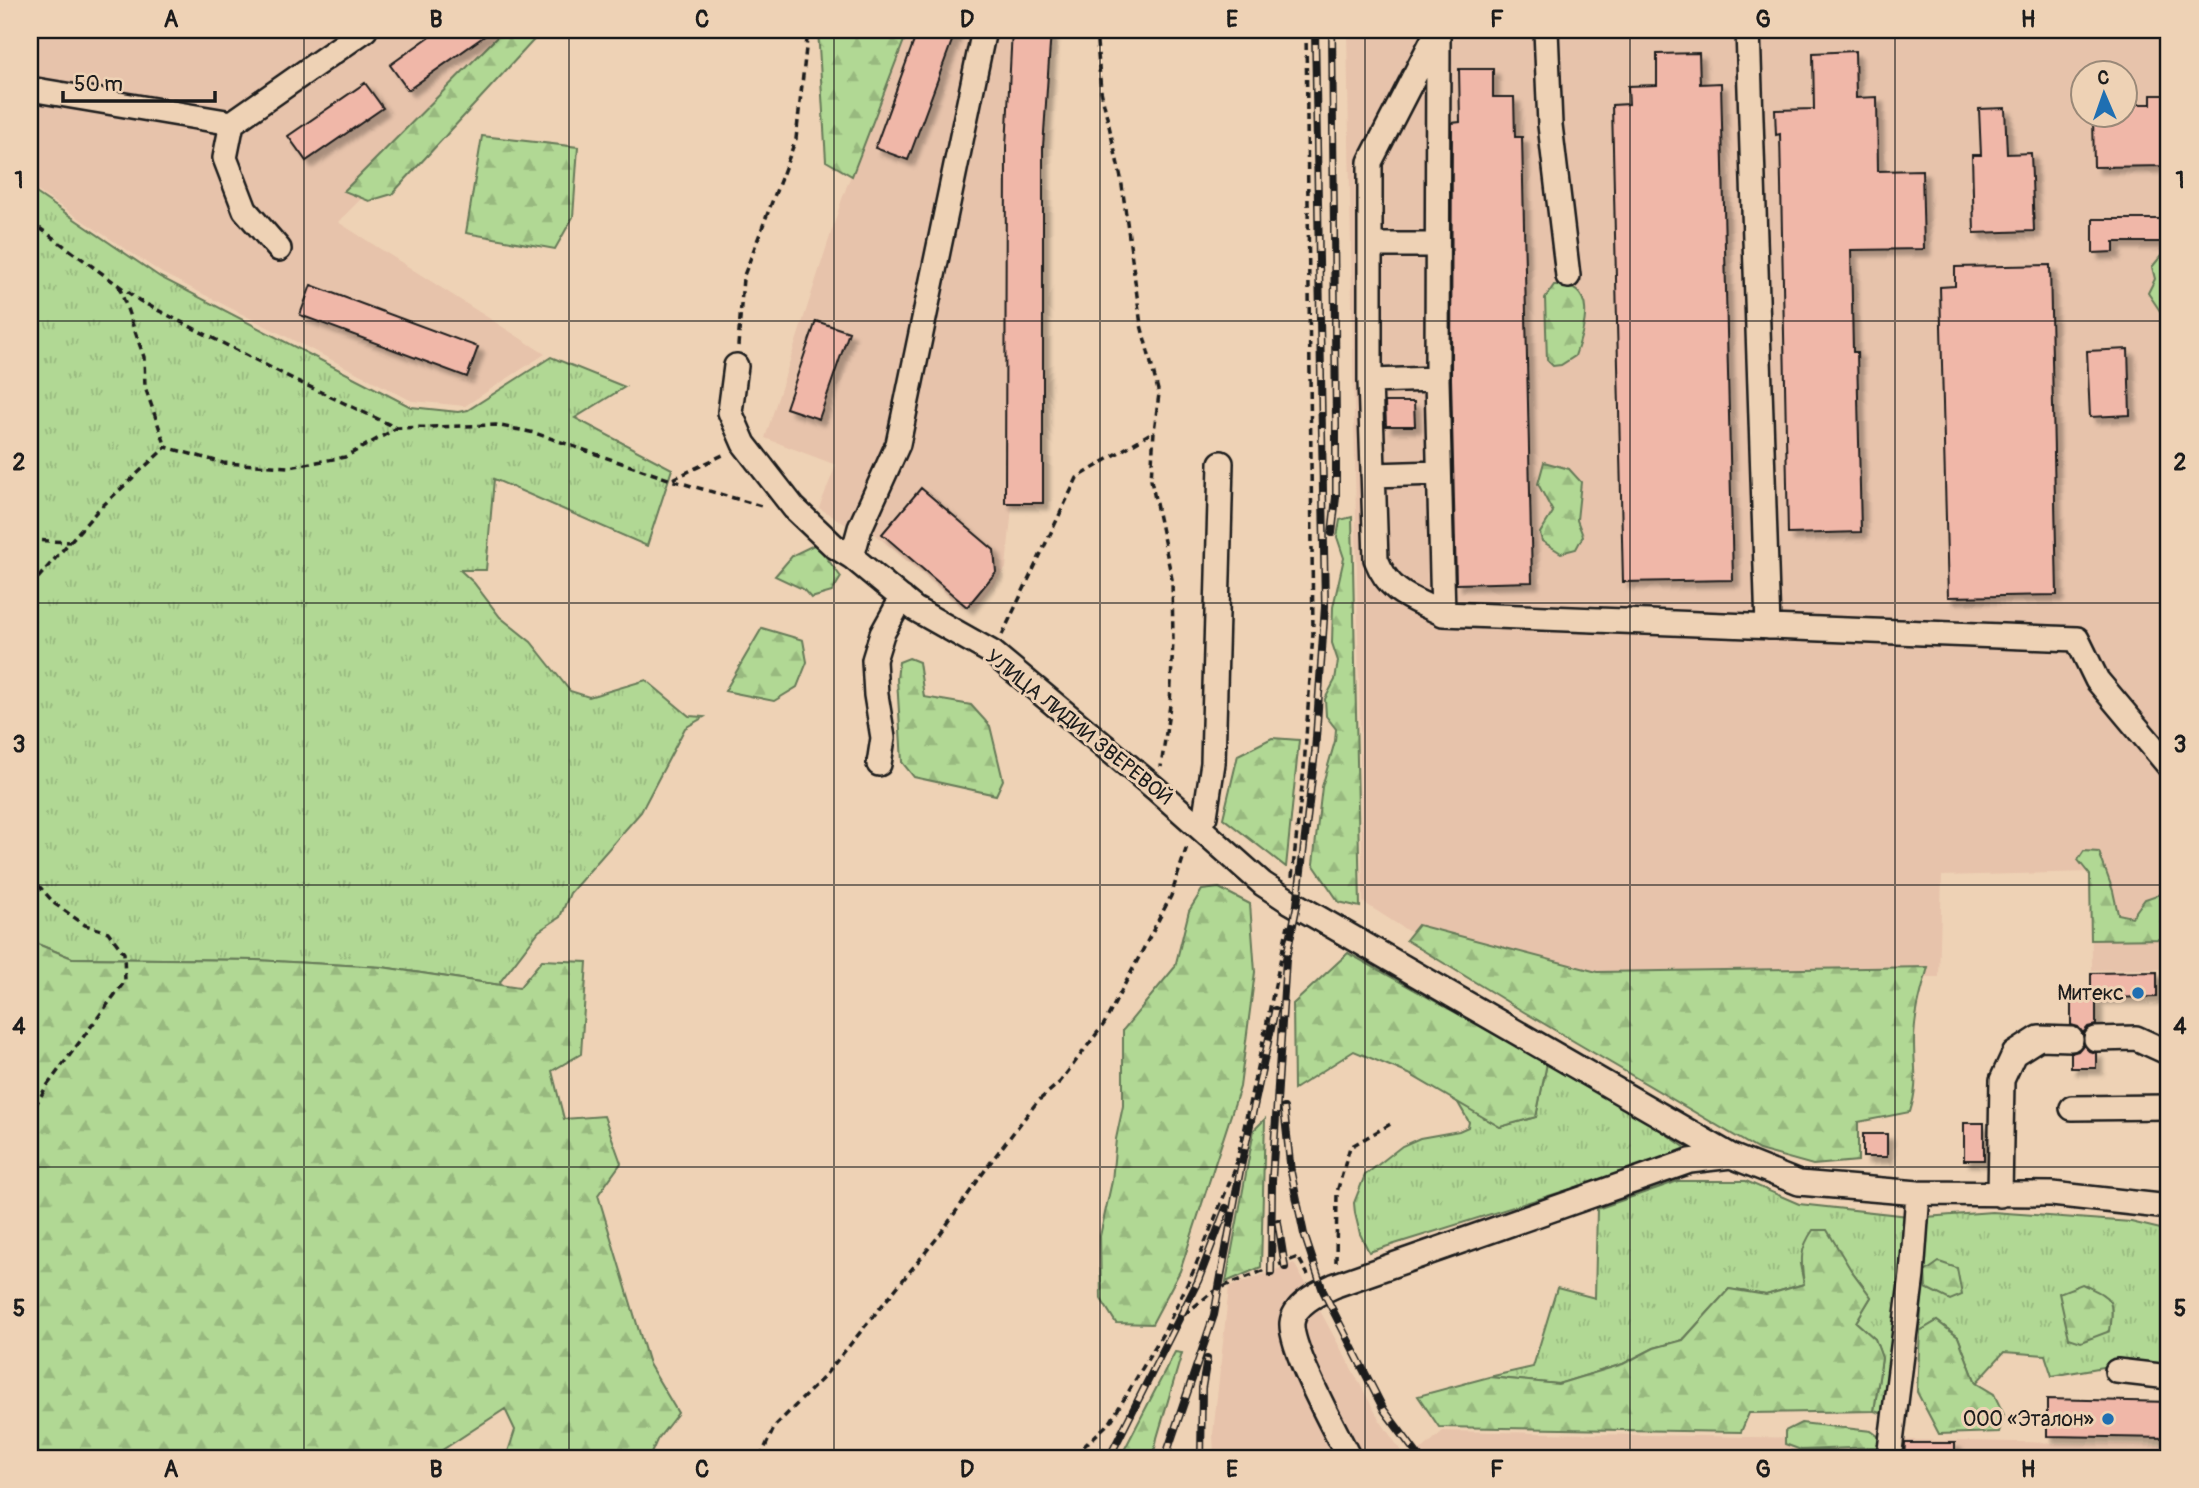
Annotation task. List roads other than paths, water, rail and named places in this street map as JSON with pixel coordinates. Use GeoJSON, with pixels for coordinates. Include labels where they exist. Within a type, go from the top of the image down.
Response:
{"type":"FeatureCollection","features":[{"type":"Feature","properties":{"kind":"street"},"geometry":{"type":"LineString","coordinates":[[279,249],[244,210],[225,158],[232,123],[365,30]]}},
{"type":"Feature","properties":{"kind":"street"},"geometry":{"type":"LineString","coordinates":[[852,557],[860,528],[898,444],[984,30]]}},
{"type":"Feature","properties":{"kind":"street"},"geometry":{"type":"LineString","coordinates":[[1438,30],[1437,379],[1443,614]]}},
{"type":"Feature","properties":{"kind":"street"},"geometry":{"type":"LineString","coordinates":[[1438,30],[1370,162],[1370,381],[1376,559],[1382,575],[1394,589],[1443,614],[2077,639],[2097,680],[2169,766]]}},
{"type":"Feature","properties":{"kind":"street"},"geometry":{"type":"LineString","coordinates":[[1546,30],[1550,125],[1568,276]]}},
{"type":"Feature","properties":{"kind":"street"},"geometry":{"type":"LineString","coordinates":[[1748,30],[1768,627]]}},
{"type":"Feature","properties":{"kind":"street"},"geometry":{"type":"LineString","coordinates":[[30,89],[232,123]]}},
{"type":"Feature","properties":{"kind":"street"},"geometry":{"type":"LineString","coordinates":[[1370,245],[1437,245]]}},
{"type":"Feature","properties":{"kind":"street","name":"УЛИЦА ЛИДИИ ЗВЕРЕВОЙ"},"geometry":{"type":"LineString","coordinates":[[736,366],[730,412],[744,444],[794,508],[834,546],[852,557],[915,608],[993,653],[1156,789],[1263,884],[1291,902],[1731,1156],[1799,1183],[1918,1193],[2052,1194],[2169,1208]]}},
{"type":"Feature","properties":{"kind":"street"},"geometry":{"type":"LineString","coordinates":[[1370,381],[1437,379]]}},
{"type":"Feature","properties":{"kind":"street"},"geometry":{"type":"LineString","coordinates":[[1198,826],[1205,816],[1213,763],[1221,463]]}},
{"type":"Feature","properties":{"kind":"street"},"geometry":{"type":"LineString","coordinates":[[1373,475],[1439,473]]}},
{"type":"Feature","properties":{"kind":"street"},"geometry":{"type":"LineString","coordinates":[[879,764],[883,738],[874,660],[882,634],[902,598]]}},
{"type":"Feature","properties":{"kind":"street"},"geometry":{"type":"LineString","coordinates":[[2000,1195],[2002,1080],[2010,1062],[2014,1054],[2039,1038],[2071,1039]]}},
{"type":"Feature","properties":{"kind":"street"},"geometry":{"type":"LineString","coordinates":[[2096,1039],[2136,1038],[2169,1053]]}},
{"type":"Feature","properties":{"kind":"street"},"geometry":{"type":"LineString","coordinates":[[2072,1108],[2169,1107]]}},
{"type":"Feature","properties":{"kind":"street"},"geometry":{"type":"LineString","coordinates":[[1349,1458],[1295,1343],[1292,1321],[1301,1306],[1327,1289],[1690,1161],[1731,1156]]}},
{"type":"Feature","properties":{"kind":"street"},"geometry":{"type":"LineString","coordinates":[[1889,1458],[1912,1275],[1918,1193]]}},
{"type":"Feature","properties":{"kind":"street"},"geometry":{"type":"LineString","coordinates":[[2117,1371],[2169,1377]]}},
{"type":"Feature","properties":{"kind":"railway"},"geometry":{"type":"LineString","coordinates":[[1271,1273],[1272,1181],[1286,959],[1297,905],[1315,752],[1325,606],[1315,30]]}},
{"type":"Feature","properties":{"kind":"railway"},"geometry":{"type":"LineString","coordinates":[[1332,30],[1336,423],[1336,497],[1332,533]]}},
{"type":"Feature","properties":{"kind":"railway"},"geometry":{"type":"LineString","coordinates":[[1165,1458],[1214,1315],[1240,1171],[1275,1010]]}},
{"type":"Feature","properties":{"kind":"railway"},"geometry":{"type":"LineString","coordinates":[[1284,1108],[1291,1172],[1304,1234],[1323,1291],[1384,1410],[1420,1458]]}},
{"type":"Feature","properties":{"kind":"railway"},"geometry":{"type":"LineString","coordinates":[[1109,1458],[1198,1281],[1226,1208]]}},
{"type":"Feature","properties":{"kind":"railway"},"geometry":{"type":"LineString","coordinates":[[1278,1222],[1285,1267]]}},
{"type":"Feature","properties":{"kind":"railway"},"geometry":{"type":"LineString","coordinates":[[1201,1458],[1202,1388],[1207,1359]]}},
{"type":"Feature","properties":{"kind":"place","name":"Митекс"},"geometry":{"type":"Point","coordinates":[2138,993]}},
{"type":"Feature","properties":{"kind":"place","name":"ООО «Эталон»"},"geometry":{"type":"Point","coordinates":[2108,1419]}}]}
